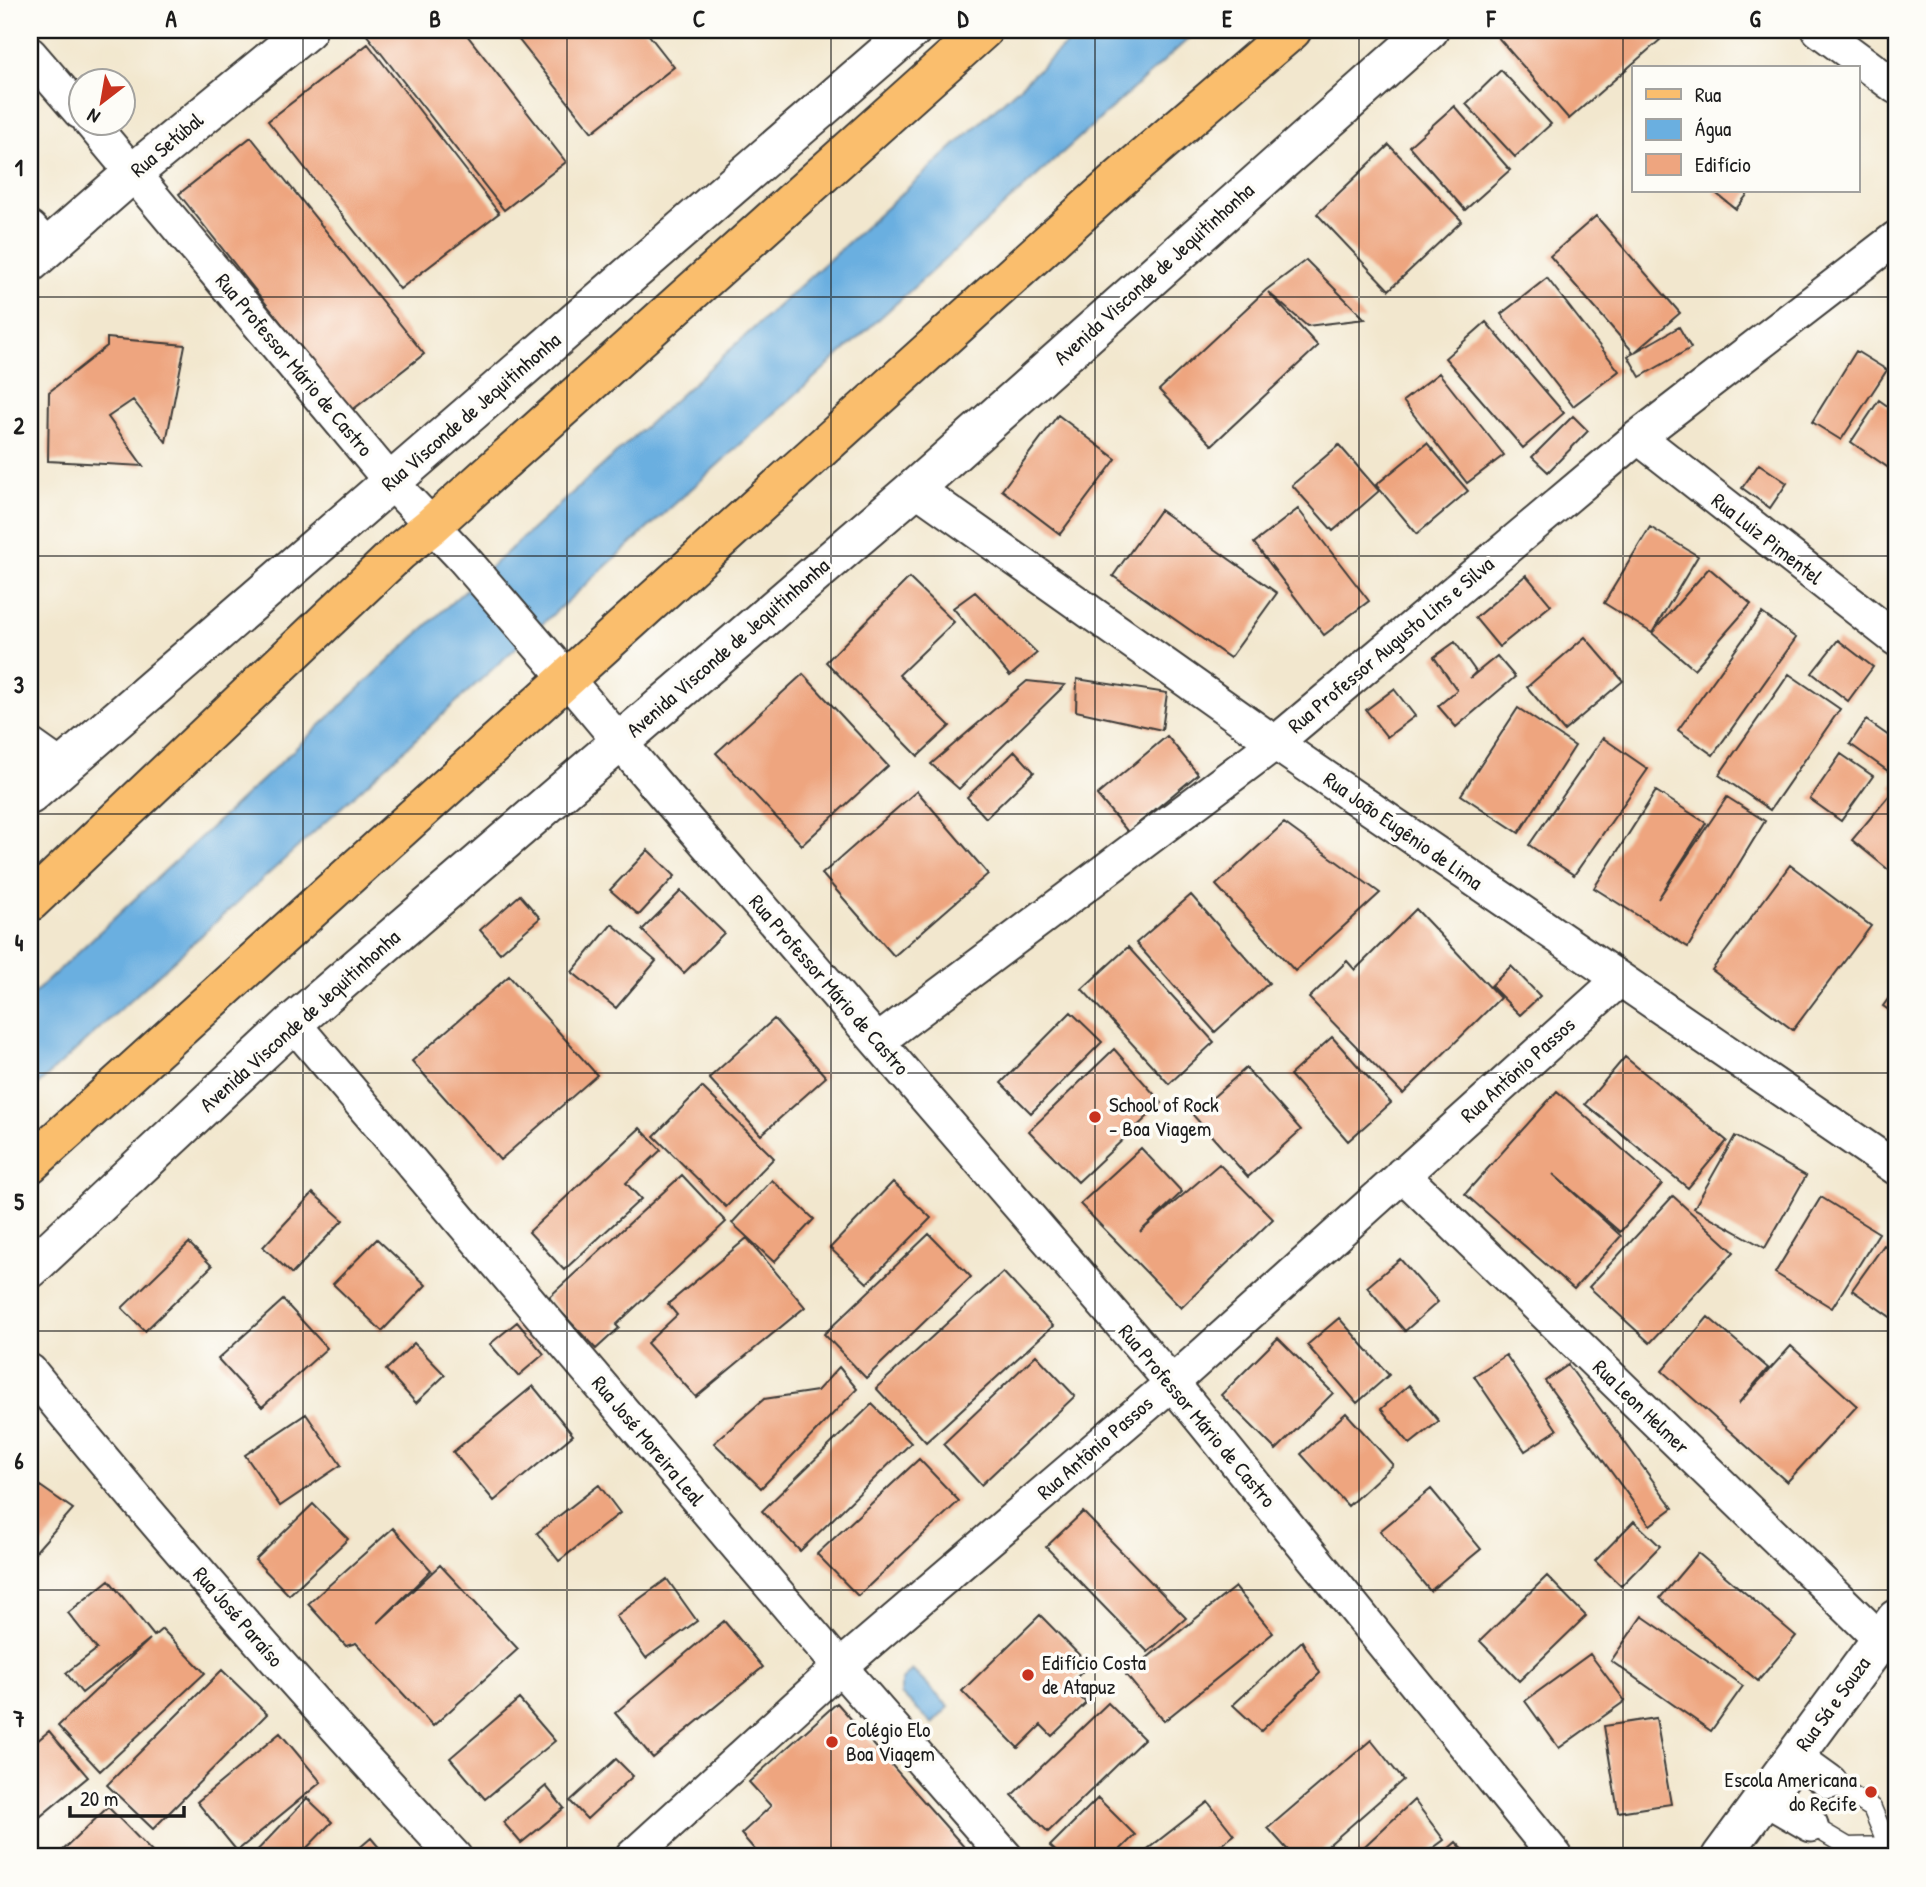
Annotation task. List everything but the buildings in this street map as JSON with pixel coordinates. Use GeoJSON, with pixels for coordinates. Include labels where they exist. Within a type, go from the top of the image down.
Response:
{"type":"FeatureCollection","features":[{"type":"Feature","properties":{"kind":"main road"},"geometry":{"type":"LineString","coordinates":[[30,902],[381,569],[983,30]]}},
{"type":"Feature","properties":{"kind":"main road"},"geometry":{"type":"LineString","coordinates":[[30,1164],[1118,180],[1292,30]]}},
{"type":"Feature","properties":{"kind":"street","name":"Rua Setúbal"},"geometry":{"type":"LineString","coordinates":[[35,246],[134,172],[307,30]]}},
{"type":"Feature","properties":{"kind":"street","name":"Rua Visconde de Jequitinhonha"},"geometry":{"type":"LineString","coordinates":[[30,795],[912,30]]}},
{"type":"Feature","properties":{"kind":"street","name":"Avenida Visconde de Jequitinhonha"},"geometry":{"type":"LineString","coordinates":[[30,1269],[293,1023],[915,488],[1429,30]]}},
{"type":"Feature","properties":{"kind":"street"},"geometry":{"type":"LineString","coordinates":[[1819,30],[1896,87]]}},
{"type":"Feature","properties":{"kind":"street"},"geometry":{"type":"LineString","coordinates":[[30,54],[66,96]]}},
{"type":"Feature","properties":{"kind":"street","name":"Rua Professor Mário de Castro"},"geometry":{"type":"LineString","coordinates":[[102,136],[391,482],[463,558],[1172,1382],[1556,1857]]}},
{"type":"Feature","properties":{"kind":"street","name":"Rua Professor Augusto Lins e Silva"},"geometry":{"type":"LineString","coordinates":[[878,1041],[1275,743],[1637,438],[1896,238]]}},
{"type":"Feature","properties":{"kind":"street","name":"Rua Luiz Pimentel"},"geometry":{"type":"LineString","coordinates":[[1637,438],[1896,639]]}},
{"type":"Feature","properties":{"kind":"street","name":"Rua João Eugênio de Lima"},"geometry":{"type":"LineString","coordinates":[[915,488],[1275,743],[1896,1168]]}},
{"type":"Feature","properties":{"kind":"street"},"geometry":{"type":"LineString","coordinates":[[30,745],[61,767]]}},
{"type":"Feature","properties":{"kind":"street","name":"Rua Antônio Passos"},"geometry":{"type":"LineString","coordinates":[[632,1857],[840,1667],[1172,1382],[1619,980]]}},
{"type":"Feature","properties":{"kind":"street","name":"Rua José Moreira Leal"},"geometry":{"type":"LineString","coordinates":[[293,1023],[840,1667],[1006,1857]]}},
{"type":"Feature","properties":{"kind":"street","name":"Rua Leon Helmer"},"geometry":{"type":"LineString","coordinates":[[1402,1174],[1888,1629]]}},
{"type":"Feature","properties":{"kind":"street","name":"Rua José Paraíso"},"geometry":{"type":"LineString","coordinates":[[30,1371],[237,1617],[455,1857]]}},
{"type":"Feature","properties":{"kind":"street","name":"Rua Sá e Souza"},"geometry":{"type":"LineString","coordinates":[[1721,1857],[1888,1629]]}},
{"type":"Feature","properties":{"kind":"street"},"geometry":{"type":"LineString","coordinates":[[1794,1756],[1830,1782]]}},
{"type":"Feature","properties":{"kind":"street"},"geometry":{"type":"LineString","coordinates":[[1764,1798],[1811,1825]]}},
{"type":"Feature","properties":{"kind":"lane"},"geometry":{"type":"LineString","coordinates":[[1811,1825],[1848,1847],[1889,1852],[1872,1808],[1830,1782]]}},
{"type":"Feature","properties":{"kind":"water"},"geometry":{"type":"Polygon","coordinates":[[[1082,30],[1198,30],[30,1092],[30,997],[439,614],[1082,30]]]}},
{"type":"Feature","properties":{"kind":"water"},"geometry":{"type":"Polygon","coordinates":[[[912,1670],[949,1707],[932,1724],[901,1694],[901,1681],[912,1670]]]}},
{"type":"Feature","properties":{"kind":"place","name":"School of Rock - Boa Viagem"},"geometry":{"type":"Point","coordinates":[1095,1117]}},
{"type":"Feature","properties":{"kind":"place","name":"Edifício Costa de Atapuz"},"geometry":{"type":"Point","coordinates":[1028,1675]}},
{"type":"Feature","properties":{"kind":"place","name":"Colégio Elo Boa Viagem"},"geometry":{"type":"Point","coordinates":[832,1742]}},
{"type":"Feature","properties":{"kind":"place","name":"Escola Americana do Recife"},"geometry":{"type":"Point","coordinates":[1871,1792]}}]}
